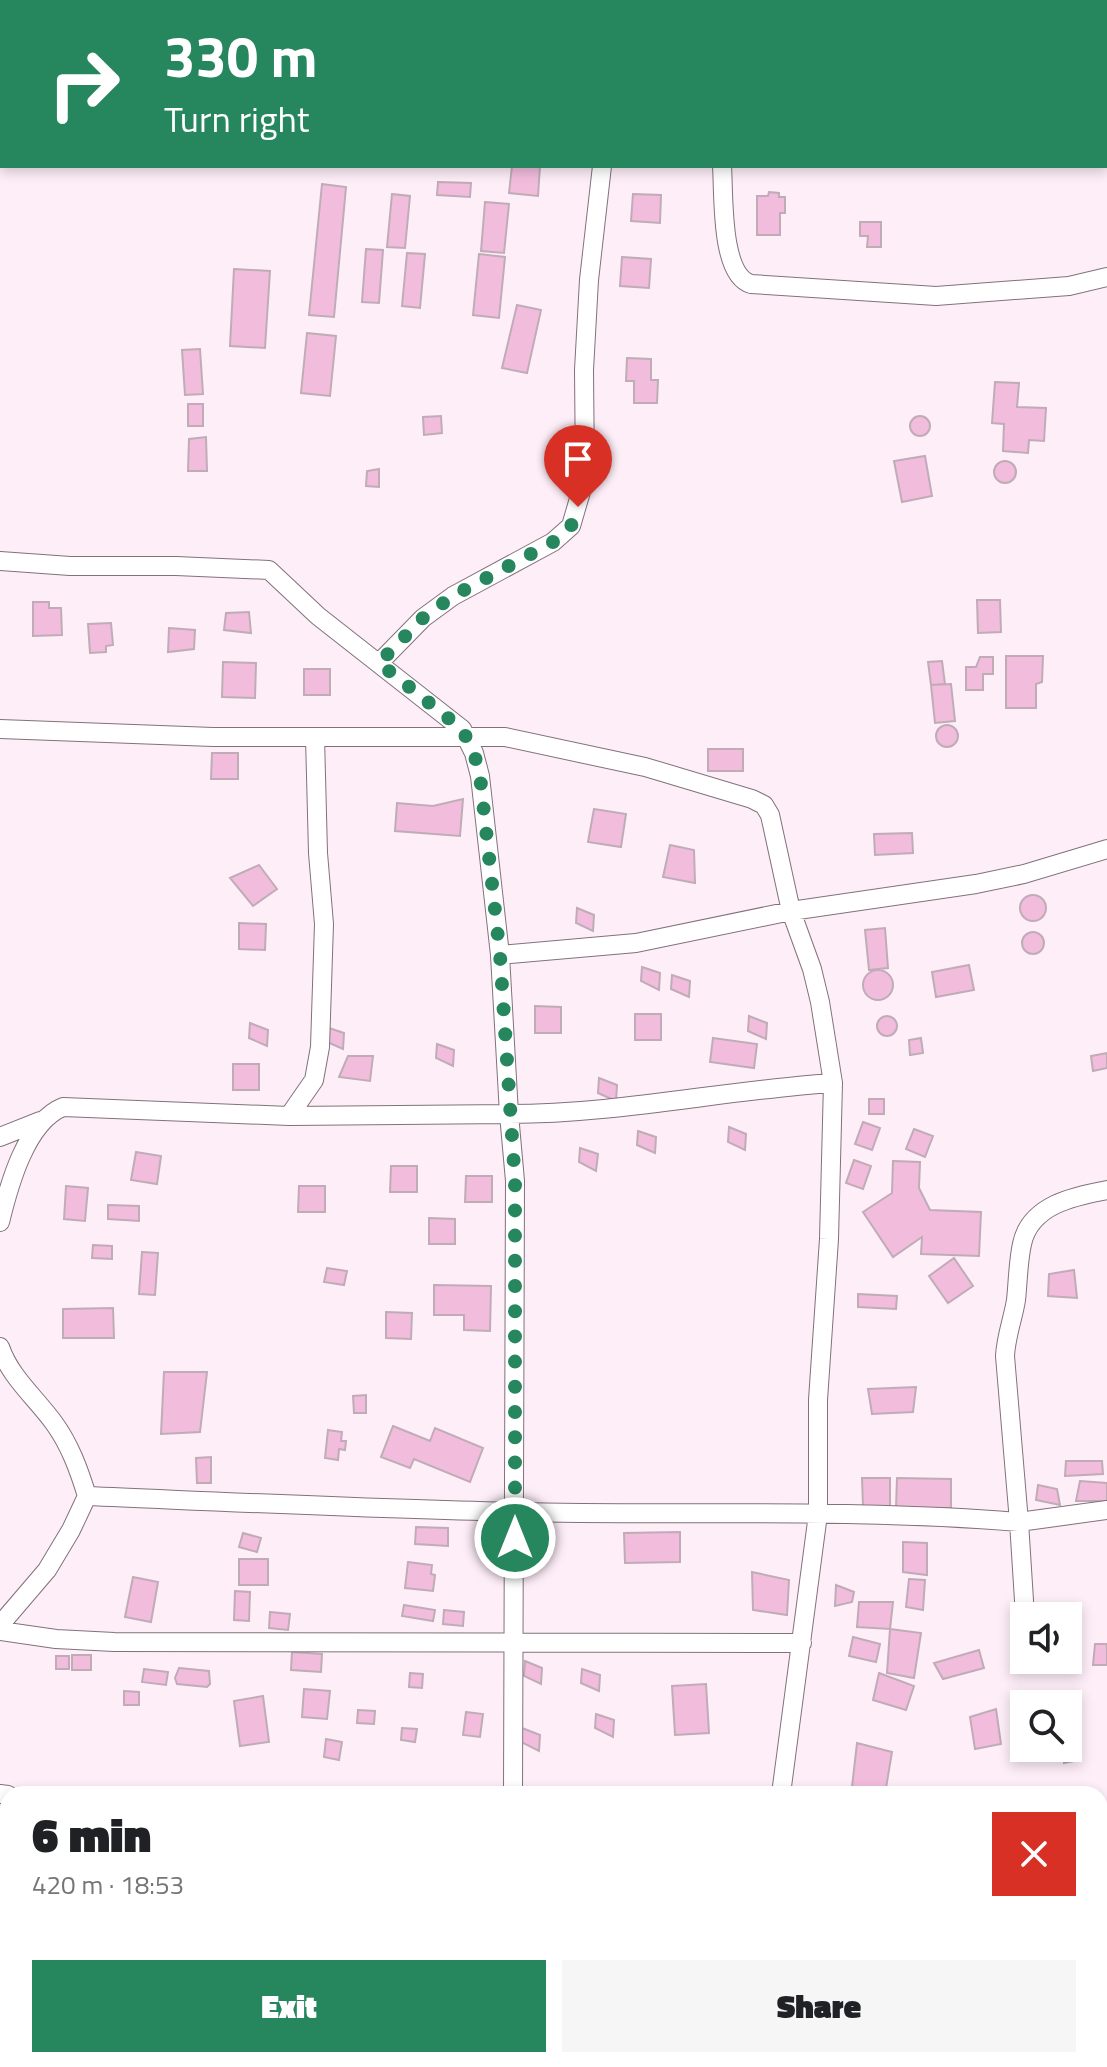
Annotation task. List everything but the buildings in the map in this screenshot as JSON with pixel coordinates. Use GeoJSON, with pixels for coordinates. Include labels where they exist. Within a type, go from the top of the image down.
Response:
{"type":"FeatureCollection","features":[{"type":"Feature","properties":{"kind":"street"},"geometry":{"type":"LineString","coordinates":[[379,663],[423,618],[453,596],[553,542],[571,526],[585,478],[584,370],[589,280],[602,168]]}},
{"type":"Feature","properties":{"kind":"street"},"geometry":{"type":"LineString","coordinates":[[722,168],[729,254],[739,278],[751,284],[936,296],[1069,286],[1107,277]]}},
{"type":"Feature","properties":{"kind":"street"},"geometry":{"type":"LineString","coordinates":[[0,561],[70,566],[269,570],[318,616],[456,724],[466,737],[480,776],[500,955],[515,1181],[513,1786]]}},
{"type":"Feature","properties":{"kind":"street"},"geometry":{"type":"LineString","coordinates":[[0,729],[213,737],[466,737],[526,740],[645,767],[764,805],[770,815],[791,911],[812,969],[833,1083],[829,1239],[818,1400],[818,1514],[782,1786]]}},
{"type":"Feature","properties":{"kind":"street"},"geometry":{"type":"LineString","coordinates":[[289,1116],[314,1080],[320,1047],[324,924],[318,853],[315,737]]}},
{"type":"Feature","properties":{"kind":"street"},"geometry":{"type":"LineString","coordinates":[[500,955],[636,943],[791,911],[976,884],[1024,874],[1107,849]]}},
{"type":"Feature","properties":{"kind":"street"},"geometry":{"type":"LineString","coordinates":[[0,1137],[40,1121],[50,1112],[63,1107],[289,1116],[562,1114],[766,1087],[833,1083]]}},
{"type":"Feature","properties":{"kind":"street"},"geometry":{"type":"LineString","coordinates":[[0,1222],[10,1183],[40,1121]]}},
{"type":"Feature","properties":{"kind":"street"},"geometry":{"type":"LineString","coordinates":[[1024,1602],[1005,1356],[1015,1306],[1022,1242],[1038,1214],[1076,1196],[1107,1190]]}},
{"type":"Feature","properties":{"kind":"street"},"geometry":{"type":"LineString","coordinates":[[0,1347],[8,1365],[55,1424],[77,1463],[87,1496],[47,1570],[0,1625]]}},
{"type":"Feature","properties":{"kind":"street"},"geometry":{"type":"LineString","coordinates":[[87,1496],[516,1512],[947,1516],[1019,1522],[1107,1510]]}},
{"type":"Feature","properties":{"kind":"street"},"geometry":{"type":"LineString","coordinates":[[0,1631],[56,1639],[114,1642],[802,1643]]}},
{"type":"Feature","properties":{"kind":"route"},"geometry":{"type":"LineString","coordinates":[[515,1538],[515,1181],[500,955],[480,776],[474,753],[462,729],[379,663],[423,618],[453,596],[553,542],[571,526],[578,507]]}}]}
